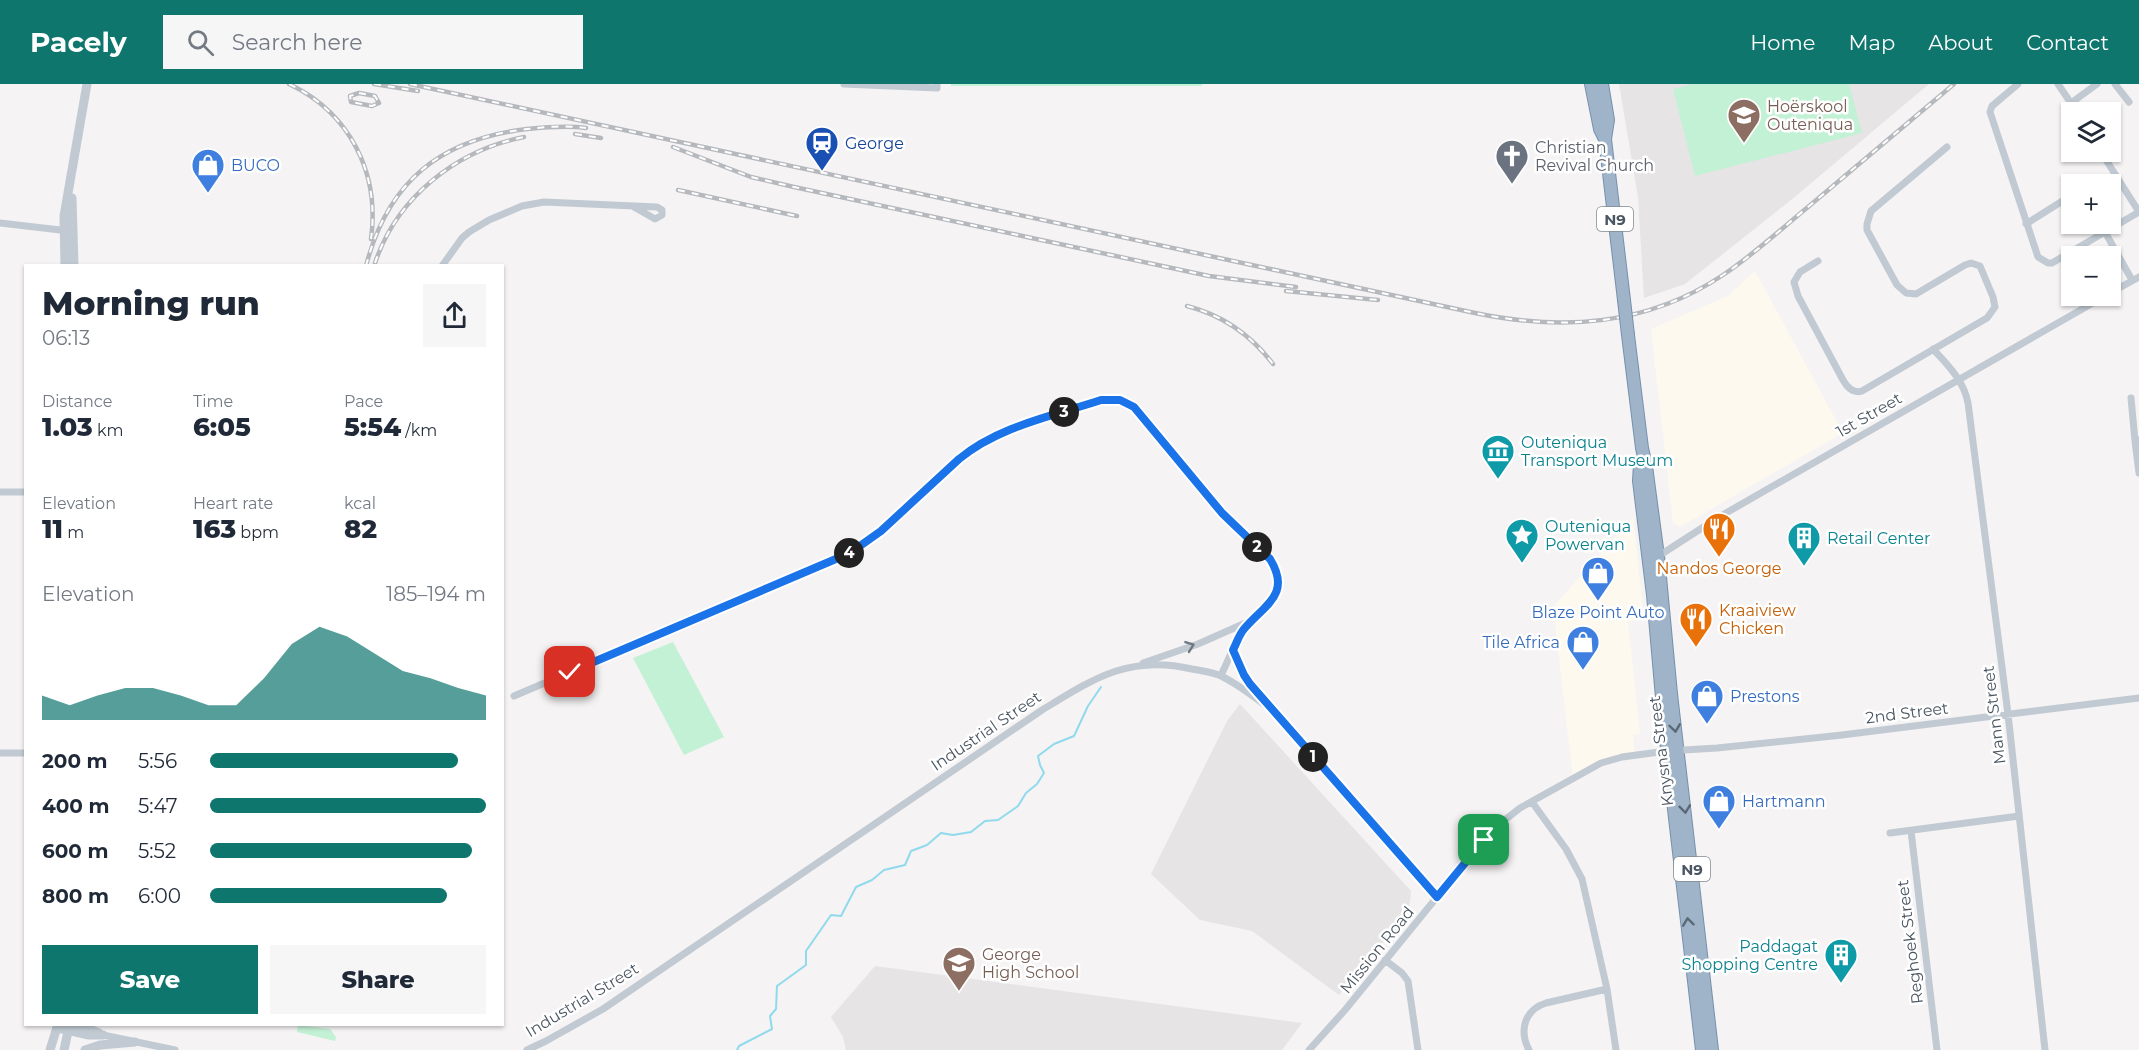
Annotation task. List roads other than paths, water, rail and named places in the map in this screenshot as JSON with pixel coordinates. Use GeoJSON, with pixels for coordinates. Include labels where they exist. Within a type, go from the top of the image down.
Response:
{"type":"FeatureCollection","features":[{"type":"Feature","properties":{"kind":"highway","name":"N9"},"geometry":{"type":"LineString","coordinates":[[1591,84],[1600,129],[1605,139]]}},
{"type":"Feature","properties":{"kind":"highway","name":"N9"},"geometry":{"type":"LineString","coordinates":[[1602,84],[1608,120],[1605,139]]}},
{"type":"Feature","properties":{"kind":"highway","name":"Knysna Street"},"geometry":{"type":"LineString","coordinates":[[1605,139],[1646,466],[1652,558],[1702,1050]]}},
{"type":"Feature","properties":{"kind":"highway","name":"Knysna Street"},"geometry":{"type":"LineString","coordinates":[[1673,751],[1712,1050]]}},
{"type":"Feature","properties":{"kind":"street"},"geometry":{"type":"LineString","coordinates":[[65,264],[72,179],[87,84]]}},
{"type":"Feature","properties":{"kind":"street"},"geometry":{"type":"LineString","coordinates":[[844,84],[937,88],[937,84]]}},
{"type":"Feature","properties":{"kind":"street"},"geometry":{"type":"LineString","coordinates":[[2018,84],[1992,106],[1990,112],[2035,254],[2052,264],[2102,234]]}},
{"type":"Feature","properties":{"kind":"street"},"geometry":{"type":"LineString","coordinates":[[2058,84],[2070,102]]}},
{"type":"Feature","properties":{"kind":"street"},"geometry":{"type":"LineString","coordinates":[[2072,102],[2097,84]]}},
{"type":"Feature","properties":{"kind":"street"},"geometry":{"type":"LineString","coordinates":[[2115,84],[2129,102]]}},
{"type":"Feature","properties":{"kind":"street"},"geometry":{"type":"LineString","coordinates":[[1818,261],[1800,272],[1794,282],[1798,296],[1847,387],[1858,392],[1987,318],[1995,307],[1984,271],[1980,266],[1971,263],[1916,294],[1906,293],[1897,285],[1869,236],[1866,224],[1871,211],[1947,147]]}},
{"type":"Feature","properties":{"kind":"street"},"geometry":{"type":"LineString","coordinates":[[2107,162],[2139,212],[2121,223]]}},
{"type":"Feature","properties":{"kind":"street"},"geometry":{"type":"LineString","coordinates":[[443,264],[469,232],[489,220],[522,206],[544,202],[634,207]]}},
{"type":"Feature","properties":{"kind":"street"},"geometry":{"type":"LineString","coordinates":[[2026,224],[2061,202]]}},
{"type":"Feature","properties":{"kind":"street"},"geometry":{"type":"LineString","coordinates":[[0,224],[69,231]]}},
{"type":"Feature","properties":{"kind":"street"},"geometry":{"type":"LineString","coordinates":[[69,231],[74,264]]}},
{"type":"Feature","properties":{"kind":"street"},"geometry":{"type":"LineString","coordinates":[[2106,234],[2136,278],[2121,287]]}},
{"type":"Feature","properties":{"kind":"street","name":"1st Street"},"geometry":{"type":"LineString","coordinates":[[1652,558],[1713,520],[2087,306]]}},
{"type":"Feature","properties":{"kind":"street"},"geometry":{"type":"LineString","coordinates":[[1933,350],[1958,379]]}},
{"type":"Feature","properties":{"kind":"street","name":"Mann Street"},"geometry":{"type":"LineString","coordinates":[[1958,379],[1966,393],[1968,403],[2008,714],[2045,1050]]}},
{"type":"Feature","properties":{"kind":"street"},"geometry":{"type":"LineString","coordinates":[[514,696],[850,553],[881,531],[978,444],[1021,426],[1101,400],[1114,398],[1134,407],[1222,513],[1270,559],[1278,573],[1278,590],[1268,606],[1242,631],[1221,675]]}},
{"type":"Feature","properties":{"kind":"street"},"geometry":{"type":"LineString","coordinates":[[2131,398],[2139,473]]}},
{"type":"Feature","properties":{"kind":"street"},"geometry":{"type":"LineString","coordinates":[[0,492],[24,492]]}},
{"type":"Feature","properties":{"kind":"street"},"geometry":{"type":"LineString","coordinates":[[1135,666],[1198,644],[1252,620]]}},
{"type":"Feature","properties":{"kind":"street"},"geometry":{"type":"LineString","coordinates":[[1233,650],[1244,675],[1273,711]]}},
{"type":"Feature","properties":{"kind":"street","name":"Industrial Street"},"geometry":{"type":"LineString","coordinates":[[527,1050],[603,1009],[1041,710],[1090,681],[1110,672],[1135,666],[1180,666],[1221,675],[1273,711],[1437,897]]}},
{"type":"Feature","properties":{"kind":"street","name":"2nd Street"},"geometry":{"type":"LineString","coordinates":[[1673,751],[1842,735],[2139,698]]}},
{"type":"Feature","properties":{"kind":"street","name":"Mission Road"},"geometry":{"type":"LineString","coordinates":[[1309,1050],[1345,1010],[1488,836],[1510,816],[1601,763],[1622,757],[1673,751]]}},
{"type":"Feature","properties":{"kind":"street"},"geometry":{"type":"LineString","coordinates":[[0,753],[24,753]]}},
{"type":"Feature","properties":{"kind":"street"},"geometry":{"type":"LineString","coordinates":[[1532,802],[1566,849],[1582,879],[1607,989],[1616,1050]]}},
{"type":"Feature","properties":{"kind":"street"},"geometry":{"type":"LineString","coordinates":[[1890,833],[2019,816]]}},
{"type":"Feature","properties":{"kind":"street","name":"Reghoek Street"},"geometry":{"type":"LineString","coordinates":[[1911,831],[1937,1050]]}},
{"type":"Feature","properties":{"kind":"street"},"geometry":{"type":"LineString","coordinates":[[1385,960],[1402,973],[1408,981],[1418,1050]]}},
{"type":"Feature","properties":{"kind":"street"},"geometry":{"type":"LineString","coordinates":[[1529,1050],[1524,1034],[1524,1024],[1536,1007],[1607,989]]}},
{"type":"Feature","properties":{"kind":"street"},"geometry":{"type":"LineString","coordinates":[[50,1050],[58,1026],[72,1027],[90,1035],[103,1035],[175,1050]]}},
{"type":"Feature","properties":{"kind":"street"},"geometry":{"type":"LineString","coordinates":[[64,1050],[72,1027]]}},
{"type":"Feature","properties":{"kind":"street"},"geometry":{"type":"LineString","coordinates":[[85,1050],[100,1045],[135,1042]]}},
{"type":"Feature","properties":{"kind":"waterway"},"geometry":{"type":"LineString","coordinates":[[737,1050],[739,1046],[772,1029],[770,1016],[776,1009],[777,986],[806,965],[806,951],[831,915],[841,916],[856,887],[872,880],[884,870],[905,865],[911,851],[927,845],[941,833],[953,835],[971,832],[985,821],[998,820],[1018,806],[1044,773],[1038,756],[1054,744],[1074,736],[1088,706],[1101,687]]}},
{"type":"Feature","properties":{"kind":"railway"},"geometry":{"type":"LineString","coordinates":[[289,84],[310,96],[329,111],[344,128],[356,148],[371,191],[373,215],[371,239]]}},
{"type":"Feature","properties":{"kind":"railway"},"geometry":{"type":"LineString","coordinates":[[374,84],[418,91]]}},
{"type":"Feature","properties":{"kind":"railway"},"geometry":{"type":"LineString","coordinates":[[410,84],[1475,313],[1540,322],[1603,320],[1634,314],[1664,305],[1694,292],[1745,259],[1954,84]]}},
{"type":"Feature","properties":{"kind":"railway"},"geometry":{"type":"LineString","coordinates":[[359,93],[375,96],[379,103],[372,106],[351,102],[350,96],[359,93]]}},
{"type":"Feature","properties":{"kind":"railway"},"geometry":{"type":"LineString","coordinates":[[367,264],[388,210],[422,169],[444,154],[496,134],[549,127],[586,128]]}},
{"type":"Feature","properties":{"kind":"railway"},"geometry":{"type":"LineString","coordinates":[[575,134],[601,138]]}},
{"type":"Feature","properties":{"kind":"railway"},"geometry":{"type":"LineString","coordinates":[[375,263],[398,217],[433,180],[453,165],[476,153],[499,143],[524,137]]}},
{"type":"Feature","properties":{"kind":"railway"},"geometry":{"type":"LineString","coordinates":[[673,147],[751,177],[794,187],[1209,276],[1296,287]]}},
{"type":"Feature","properties":{"kind":"railway"},"geometry":{"type":"LineString","coordinates":[[678,190],[797,216]]}},
{"type":"Feature","properties":{"kind":"railway"},"geometry":{"type":"LineString","coordinates":[[1286,291],[1378,300]]}},
{"type":"Feature","properties":{"kind":"railway"},"geometry":{"type":"LineString","coordinates":[[1187,306],[1212,315],[1235,328],[1255,344],[1273,364]]}},
{"type":"Feature","properties":{"kind":"place","name":"Hoërskool Outeniqua"},"geometry":{"type":"Point","coordinates":[1744,144]}},
{"type":"Feature","properties":{"kind":"place","name":"George"},"geometry":{"type":"Point","coordinates":[822,172]}},
{"type":"Feature","properties":{"kind":"place","name":"Christian Revival Church"},"geometry":{"type":"Point","coordinates":[1512,185]}},
{"type":"Feature","properties":{"kind":"place","name":"BUCO"},"geometry":{"type":"Point","coordinates":[208,194]}},
{"type":"Feature","properties":{"kind":"place","name":"Outeniqua Transport Museum"},"geometry":{"type":"Point","coordinates":[1498,480]}},
{"type":"Feature","properties":{"kind":"place","name":"Nandos George"},"geometry":{"type":"Point","coordinates":[1719,558]}},
{"type":"Feature","properties":{"kind":"place","name":"Outeniqua Powervan"},"geometry":{"type":"Point","coordinates":[1522,564]}},
{"type":"Feature","properties":{"kind":"place","name":"Retail Center"},"geometry":{"type":"Point","coordinates":[1804,567]}},
{"type":"Feature","properties":{"kind":"place","name":"Blaze Point Auto"},"geometry":{"type":"Point","coordinates":[1598,602]}},
{"type":"Feature","properties":{"kind":"place","name":"Kraaiview Chicken"},"geometry":{"type":"Point","coordinates":[1696,648]}},
{"type":"Feature","properties":{"kind":"place","name":"Tile Africa"},"geometry":{"type":"Point","coordinates":[1583,671]}},
{"type":"Feature","properties":{"kind":"place","name":"Prestons"},"geometry":{"type":"Point","coordinates":[1707,725]}},
{"type":"Feature","properties":{"kind":"place","name":"Hartmann"},"geometry":{"type":"Point","coordinates":[1719,830]}},
{"type":"Feature","properties":{"kind":"place","name":"Paddagat Shopping Centre"},"geometry":{"type":"Point","coordinates":[1841,984]}},
{"type":"Feature","properties":{"kind":"place","name":"George High School"},"geometry":{"type":"Point","coordinates":[959,992]}}]}
